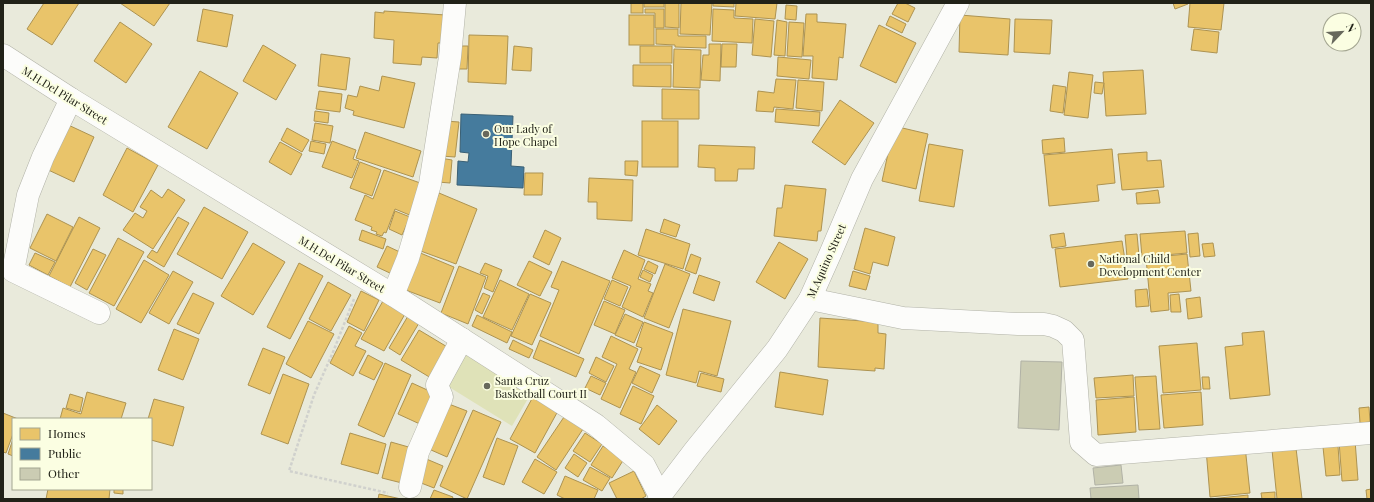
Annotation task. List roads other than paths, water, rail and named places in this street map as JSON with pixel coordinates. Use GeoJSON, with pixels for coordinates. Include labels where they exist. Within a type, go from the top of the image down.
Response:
{"type":"FeatureCollection","features":[{"type":"Feature","properties":{"kind":"street"},"geometry":{"type":"LineString","coordinates":[[393,295],[408,258],[430,184],[450,57],[455,3]]}},
{"type":"Feature","properties":{"kind":"street","name":"M.Aquino Street"},"geometry":{"type":"LineString","coordinates":[[660,497],[695,450],[777,349],[810,299],[862,179],[958,3]]}},
{"type":"Feature","properties":{"kind":"street","name":"M.H.Del Pilar Street"},"geometry":{"type":"LineString","coordinates":[[3,55],[70,99],[363,276],[596,425],[644,465],[660,497]]}},
{"type":"Feature","properties":{"kind":"street"},"geometry":{"type":"LineString","coordinates":[[70,99],[43,157],[28,195],[13,271],[99,313]]}},
{"type":"Feature","properties":{"kind":"street"},"geometry":{"type":"LineString","coordinates":[[810,299],[903,318],[1044,324],[1064,331],[1073,340],[1081,442],[1096,455],[1371,433]]}},
{"type":"Feature","properties":{"kind":"street"},"geometry":{"type":"LineString","coordinates":[[400,490],[442,397],[436,385],[462,339]]}},
{"type":"Feature","properties":{"kind":"place","name":"Our Lady of Hope Chapel"},"geometry":{"type":"Point","coordinates":[486,134]}},
{"type":"Feature","properties":{"kind":"place","name":"National Child Development Center"},"geometry":{"type":"Point","coordinates":[1091,264]}},
{"type":"Feature","properties":{"kind":"place","name":"Santa Cruz Basketball Court II"},"geometry":{"type":"Point","coordinates":[487,386]}}]}
